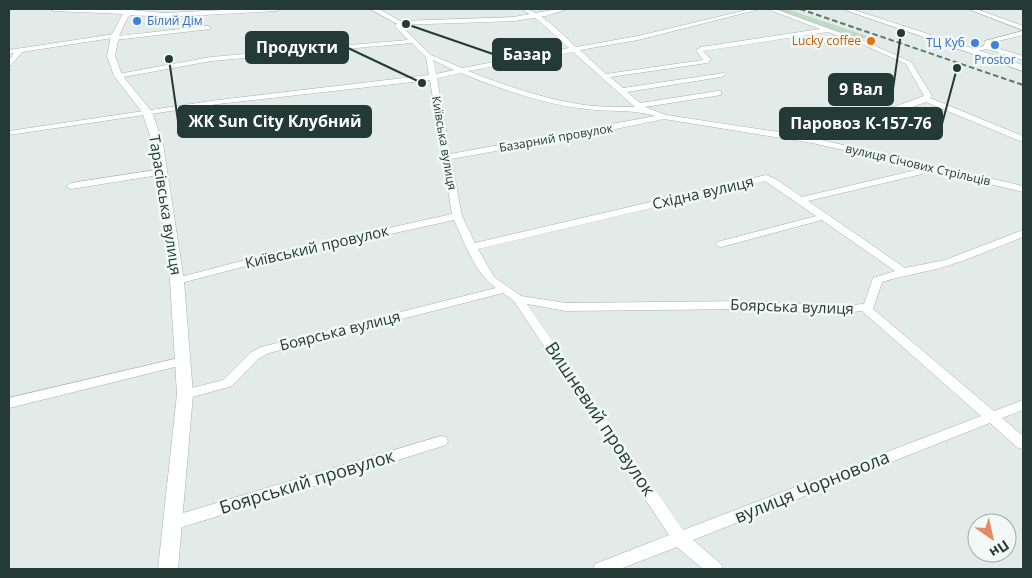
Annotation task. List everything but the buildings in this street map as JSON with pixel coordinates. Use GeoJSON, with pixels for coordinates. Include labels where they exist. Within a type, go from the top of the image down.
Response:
{"type":"FeatureCollection","features":[{"type":"Feature","properties":{"kind":"street"},"geometry":{"type":"LineString","coordinates":[[54,9],[132,10],[165,15],[277,9]]}},
{"type":"Feature","properties":{"kind":"street"},"geometry":{"type":"LineString","coordinates":[[374,9],[399,23],[490,21],[536,16],[564,9]]}},
{"type":"Feature","properties":{"kind":"street","name":"вулиця Січових Стрільців"},"geometry":{"type":"LineString","coordinates":[[525,9],[536,16],[640,108],[665,117],[812,140],[1023,189]]}},
{"type":"Feature","properties":{"kind":"street"},"geometry":{"type":"LineString","coordinates":[[9,133],[147,112],[433,77],[460,70],[638,38],[757,9]]}},
{"type":"Feature","properties":{"kind":"street"},"geometry":{"type":"LineString","coordinates":[[770,9],[877,48],[909,63],[926,91],[928,96],[926,99]]}},
{"type":"Feature","properties":{"kind":"street"},"geometry":{"type":"LineString","coordinates":[[844,9],[1023,68]]}},
{"type":"Feature","properties":{"kind":"street"},"geometry":{"type":"LineString","coordinates":[[974,9],[1023,28]]}},
{"type":"Feature","properties":{"kind":"street","name":"Тарасівська вулиця"},"geometry":{"type":"LineString","coordinates":[[132,10],[124,17],[115,37],[111,56],[118,76],[147,112],[155,132],[177,281],[183,361],[185,394],[168,569]]}},
{"type":"Feature","properties":{"kind":"street"},"geometry":{"type":"LineString","coordinates":[[399,23],[398,26],[429,56],[487,81],[560,102],[586,107],[640,108],[718,93]]}},
{"type":"Feature","properties":{"kind":"street"},"geometry":{"type":"LineString","coordinates":[[9,52],[115,37],[208,28]]}},
{"type":"Feature","properties":{"kind":"street"},"geometry":{"type":"LineString","coordinates":[[604,76],[705,62],[708,60],[699,50],[701,49],[830,30]]}},
{"type":"Feature","properties":{"kind":"street"},"geometry":{"type":"LineString","coordinates":[[987,47],[986,42],[1023,32]]}},
{"type":"Feature","properties":{"kind":"street"},"geometry":{"type":"LineString","coordinates":[[118,76],[211,59],[414,41]]}},
{"type":"Feature","properties":{"kind":"street"},"geometry":{"type":"LineString","coordinates":[[970,50],[987,47],[1023,59]]}},
{"type":"Feature","properties":{"kind":"street"},"geometry":{"type":"LineString","coordinates":[[9,64],[20,50]]}},
{"type":"Feature","properties":{"kind":"street","name":"Київська вулиця"},"geometry":{"type":"LineString","coordinates":[[429,56],[457,216],[485,273],[490,279],[518,298]]}},
{"type":"Feature","properties":{"kind":"street"},"geometry":{"type":"LineString","coordinates":[[1012,64],[1023,59]]}},
{"type":"Feature","properties":{"kind":"street"},"geometry":{"type":"LineString","coordinates":[[620,91],[721,75]]}},
{"type":"Feature","properties":{"kind":"street"},"geometry":{"type":"LineString","coordinates":[[812,140],[926,99],[1023,139]]}},
{"type":"Feature","properties":{"kind":"street","name":"Базарний провулок"},"geometry":{"type":"LineString","coordinates":[[446,157],[665,117]]}},
{"type":"Feature","properties":{"kind":"street"},"geometry":{"type":"LineString","coordinates":[[800,200],[919,172],[925,166]]}},
{"type":"Feature","properties":{"kind":"street"},"geometry":{"type":"LineString","coordinates":[[71,186],[162,172]]}},
{"type":"Feature","properties":{"kind":"street","name":"Східна вулиця"},"geometry":{"type":"LineString","coordinates":[[472,247],[766,178],[824,217]]}},
{"type":"Feature","properties":{"kind":"street","name":"Київський провулок"},"geometry":{"type":"LineString","coordinates":[[177,281],[253,261],[457,216]]}},
{"type":"Feature","properties":{"kind":"street"},"geometry":{"type":"LineString","coordinates":[[721,244],[824,217],[903,272]]}},
{"type":"Feature","properties":{"kind":"street","name":"Боярська вулиця"},"geometry":{"type":"LineString","coordinates":[[518,298],[566,307],[702,304],[835,310],[865,308],[869,306],[877,280],[929,267],[1023,233]]}},
{"type":"Feature","properties":{"kind":"street","name":"Боярська вулиця"},"geometry":{"type":"LineString","coordinates":[[185,394],[227,383],[254,356],[265,350],[506,289]]}},
{"type":"Feature","properties":{"kind":"street","name":"Вишневий провулок"},"geometry":{"type":"LineString","coordinates":[[518,298],[681,540],[705,558],[715,569]]}},
{"type":"Feature","properties":{"kind":"street"},"geometry":{"type":"LineString","coordinates":[[865,308],[1023,444]]}},
{"type":"Feature","properties":{"kind":"street"},"geometry":{"type":"LineString","coordinates":[[9,404],[183,361]]}},
{"type":"Feature","properties":{"kind":"street","name":"вулиця Чорновола"},"geometry":{"type":"LineString","coordinates":[[601,569],[681,540],[1023,405]]}},
{"type":"Feature","properties":{"kind":"street","name":"Боярський провулок"},"geometry":{"type":"LineString","coordinates":[[173,523],[441,442]]}},
{"type":"Feature","properties":{"kind":"green space"},"geometry":{"type":"Polygon","coordinates":[[[774,9],[787,9],[867,36],[858,40],[774,9]]]}},
{"type":"Feature","properties":{"kind":"railway"},"geometry":{"type":"LineString","coordinates":[[800,9],[1023,85]]}},
{"type":"Feature","properties":{"kind":"place","name":"Білий Дім"},"geometry":{"type":"Point","coordinates":[137,21]}},
{"type":"Feature","properties":{"kind":"place","name":"Базар"},"geometry":{"type":"Point","coordinates":[406,24]}},
{"type":"Feature","properties":{"kind":"place","name":"9 Вал"},"geometry":{"type":"Point","coordinates":[901,33]}},
{"type":"Feature","properties":{"kind":"place","name":"Lucky coffee"},"geometry":{"type":"Point","coordinates":[871,41]}},
{"type":"Feature","properties":{"kind":"place","name":"ТЦ Куб"},"geometry":{"type":"Point","coordinates":[975,43]}},
{"type":"Feature","properties":{"kind":"place","name":"Prostor"},"geometry":{"type":"Point","coordinates":[995,45]}},
{"type":"Feature","properties":{"kind":"place","name":"ЖК Sun City Клубний"},"geometry":{"type":"Point","coordinates":[169,59]}},
{"type":"Feature","properties":{"kind":"place","name":"Паровоз К-157-76"},"geometry":{"type":"Point","coordinates":[957,68]}},
{"type":"Feature","properties":{"kind":"place","name":"Продукти"},"geometry":{"type":"Point","coordinates":[422,83]}}]}
